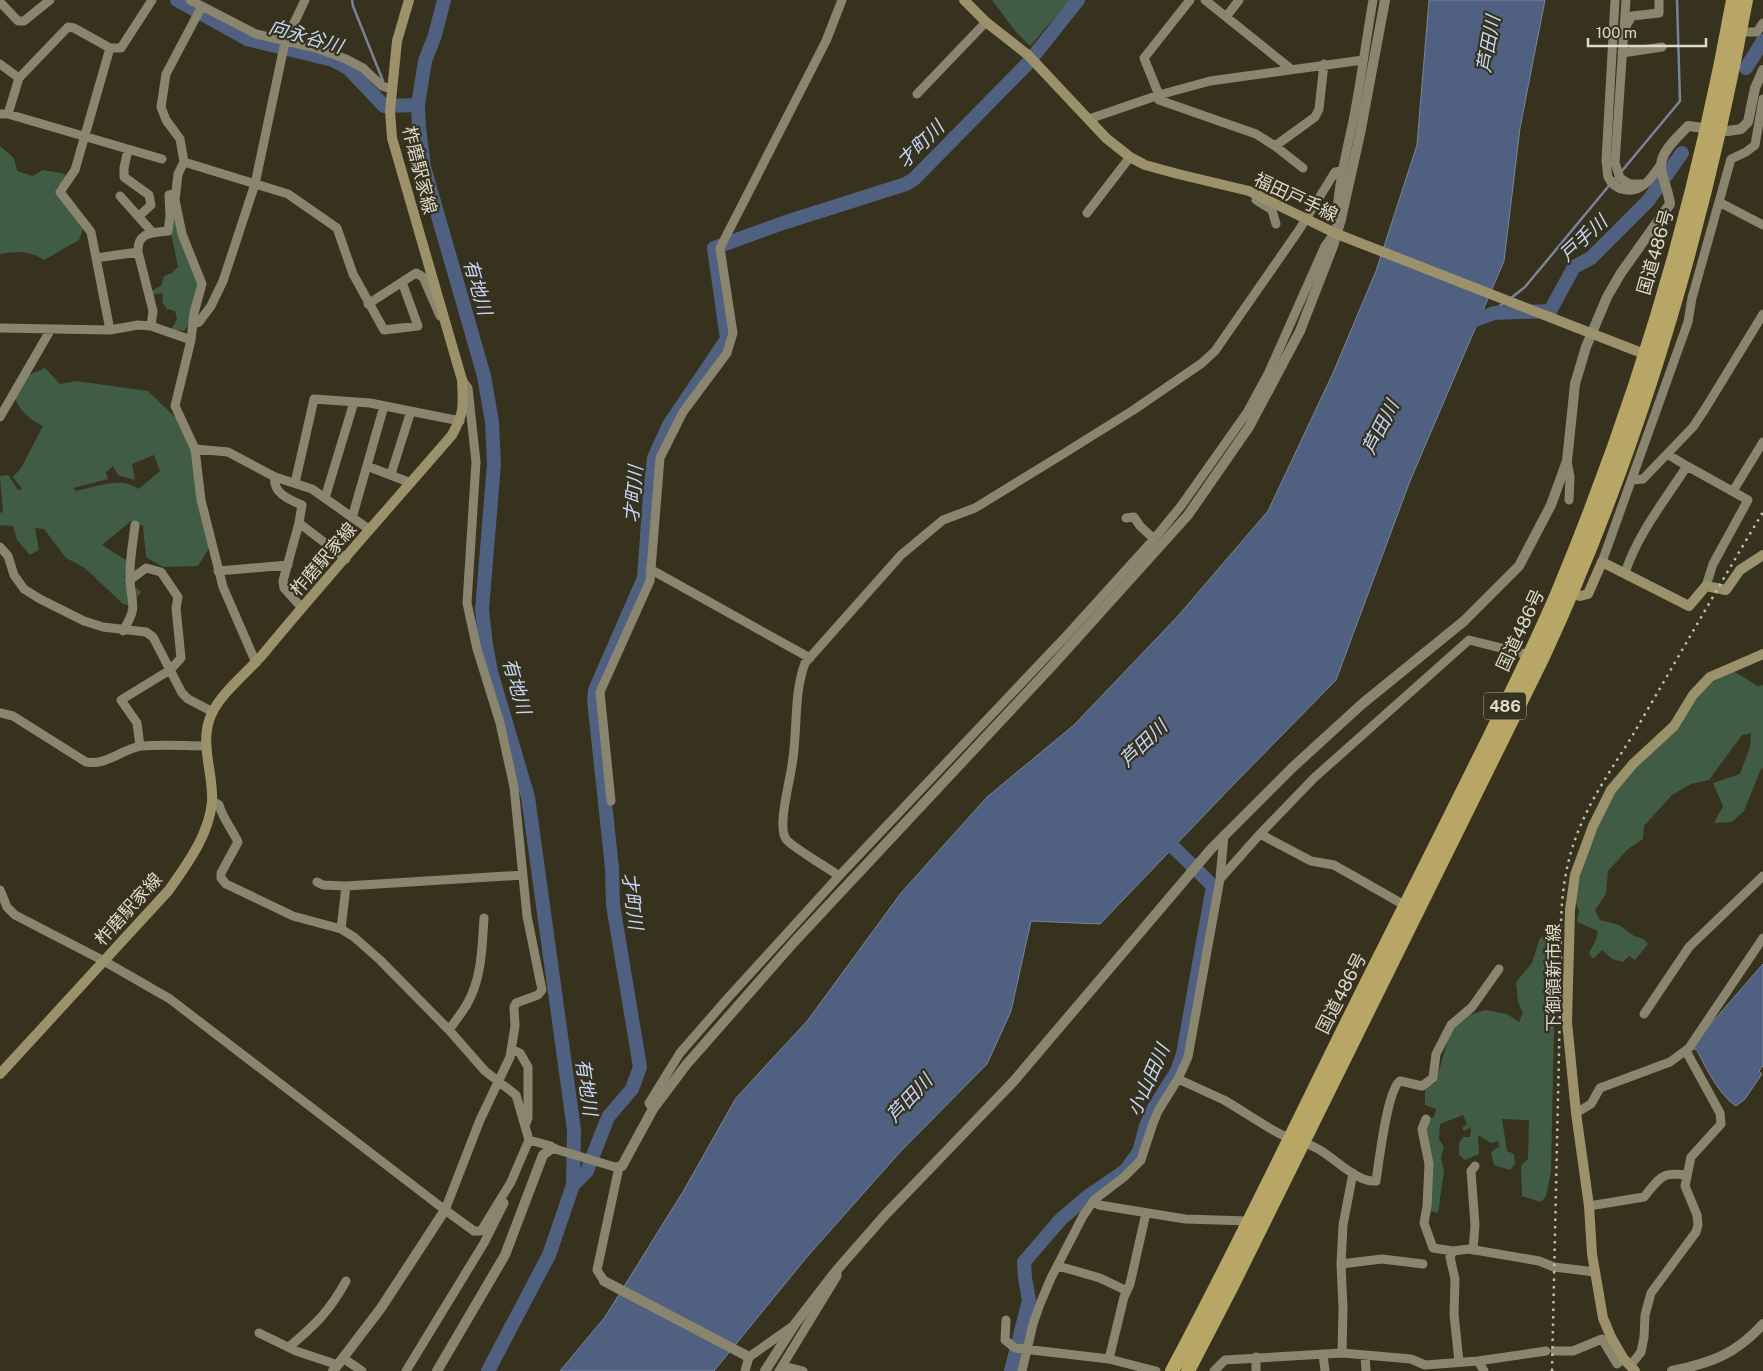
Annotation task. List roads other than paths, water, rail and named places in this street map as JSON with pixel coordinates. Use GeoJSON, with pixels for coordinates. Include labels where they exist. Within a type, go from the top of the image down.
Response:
{"type":"FeatureCollection","features":[{"type":"Feature","properties":{"kind":"highway","name":"国道486号"},"geometry":{"type":"LineString","coordinates":[[1172,1371],[1248,1221],[1296,1139],[1462,822],[1619,475],[1658,360],[1701,212],[1733,0]]}},
{"type":"Feature","properties":{"kind":"highway","name":"国道486号"},"geometry":{"type":"LineString","coordinates":[[1188,1371],[1232,1286],[1296,1139],[1406,906],[1529,655],[1565,592],[1645,354],[1713,129],[1740,32],[1746,0]]}},
{"type":"Feature","properties":{"kind":"main road","name":"柞磨駅家線"},"geometry":{"type":"LineString","coordinates":[[0,1074],[169,890],[190,860],[209,821],[212,801],[206,746],[209,720],[221,700],[256,663],[452,435],[460,421],[463,409],[462,380],[392,138],[391,89],[397,41],[409,0]]}},
{"type":"Feature","properties":{"kind":"main road","name":"福田戸手線"},"geometry":{"type":"LineString","coordinates":[[964,0],[986,22],[1032,59],[1106,138],[1130,157],[1146,165],[1258,194],[1305,219],[1339,234],[1658,360]]}},
{"type":"Feature","properties":{"kind":"main road"},"geometry":{"type":"LineString","coordinates":[[1565,592],[1580,596],[1588,594],[1602,562],[1689,606],[1706,586],[1726,590],[1740,570],[1763,554]]}},
{"type":"Feature","properties":{"kind":"main road","name":"下御領新市線"},"geometry":{"type":"LineString","coordinates":[[1629,1365],[1610,1337],[1603,1318],[1595,1272],[1589,1206],[1576,1113],[1567,1022],[1570,910],[1575,875],[1593,826],[1611,790],[1634,764],[1674,726],[1694,695],[1710,677],[1763,654]]}},
{"type":"Feature","properties":{"kind":"street"},"geometry":{"type":"LineString","coordinates":[[0,2],[18,21],[24,21],[50,0]]}},
{"type":"Feature","properties":{"kind":"street"},"geometry":{"type":"LineString","coordinates":[[152,0],[121,48],[110,48],[74,28],[68,27],[19,78],[4,114],[162,160]]}},
{"type":"Feature","properties":{"kind":"street"},"geometry":{"type":"LineString","coordinates":[[190,0],[256,34],[316,48],[346,59],[363,68],[382,86],[391,89]]}},
{"type":"Feature","properties":{"kind":"street"},"geometry":{"type":"LineString","coordinates":[[194,324],[199,322],[211,306],[223,281],[254,184],[285,42],[305,0]]}},
{"type":"Feature","properties":{"kind":"street"},"geometry":{"type":"LineString","coordinates":[[610,801],[600,692],[650,581],[660,458],[683,412],[727,353],[733,333],[720,248],[826,41],[842,0]]}},
{"type":"Feature","properties":{"kind":"street"},"geometry":{"type":"LineString","coordinates":[[1190,0],[1144,58],[1159,95],[1159,100],[1241,128],[1275,146],[1303,168]]}},
{"type":"Feature","properties":{"kind":"street"},"geometry":{"type":"LineString","coordinates":[[1205,0],[1292,69]]}},
{"type":"Feature","properties":{"kind":"street"},"geometry":{"type":"LineString","coordinates":[[1226,17],[1239,0]]}},
{"type":"Feature","properties":{"kind":"street"},"geometry":{"type":"LineString","coordinates":[[1339,234],[1337,210],[1342,172],[1373,0]]}},
{"type":"Feature","properties":{"kind":"street"},"geometry":{"type":"LineString","coordinates":[[749,1357],[604,1281],[598,1270],[619,1167],[653,1109],[686,1065],[794,942],[1051,667],[1188,515],[1249,427],[1300,332],[1339,234],[1385,0]]}},
{"type":"Feature","properties":{"kind":"street"},"geometry":{"type":"LineString","coordinates":[[1615,0],[1606,161],[1608,178],[1616,186],[1626,191],[1634,191],[1646,184],[1660,166],[1664,154],[1688,126],[1713,129],[1741,129],[1748,122],[1755,88],[1763,70]]}},
{"type":"Feature","properties":{"kind":"street"},"geometry":{"type":"LineString","coordinates":[[1626,0],[1615,163],[1620,178],[1630,184],[1646,184]]}},
{"type":"Feature","properties":{"kind":"street"},"geometry":{"type":"LineString","coordinates":[[1624,30],[1632,16],[1659,12],[1658,0]]}},
{"type":"Feature","properties":{"kind":"street"},"geometry":{"type":"LineString","coordinates":[[202,6],[166,74],[161,107],[166,120],[180,139],[184,162],[178,174],[175,200],[182,234],[202,284],[194,313],[191,340],[176,406],[195,449],[200,500],[218,571],[256,663]]}},
{"type":"Feature","properties":{"kind":"street"},"geometry":{"type":"LineString","coordinates":[[917,94],[986,22]]}},
{"type":"Feature","properties":{"kind":"street"},"geometry":{"type":"LineString","coordinates":[[1740,32],[1757,32],[1763,23]]}},
{"type":"Feature","properties":{"kind":"street"},"geometry":{"type":"LineString","coordinates":[[1622,53],[1662,47]]}},
{"type":"Feature","properties":{"kind":"street"},"geometry":{"type":"LineString","coordinates":[[110,48],[74,170],[60,192],[91,232],[110,330]]}},
{"type":"Feature","properties":{"kind":"street"},"geometry":{"type":"LineString","coordinates":[[1089,119],[1159,95],[1210,81],[1363,60]]}},
{"type":"Feature","properties":{"kind":"street"},"geometry":{"type":"LineString","coordinates":[[0,64],[19,78]]}},
{"type":"Feature","properties":{"kind":"street"},"geometry":{"type":"LineString","coordinates":[[1275,146],[1315,117],[1319,110],[1324,64]]}},
{"type":"Feature","properties":{"kind":"street"},"geometry":{"type":"LineString","coordinates":[[1602,562],[1688,322],[1692,298],[1731,159],[1746,152],[1756,144],[1763,99]]}},
{"type":"Feature","properties":{"kind":"street"},"geometry":{"type":"LineString","coordinates":[[128,150],[124,177],[149,195],[151,205],[139,216]]}},
{"type":"Feature","properties":{"kind":"street"},"geometry":{"type":"LineString","coordinates":[[1087,213],[1130,157]]}},
{"type":"Feature","properties":{"kind":"street"},"geometry":{"type":"LineString","coordinates":[[184,162],[288,194],[337,228],[353,274],[384,330],[418,326],[402,282]]}},
{"type":"Feature","properties":{"kind":"street"},"geometry":{"type":"LineString","coordinates":[[765,1371],[795,1324],[836,1271],[885,1215],[1013,1082],[1224,835],[1293,767],[1362,704],[1464,621],[1519,566],[1552,505],[1567,462],[1576,384],[1591,334],[1606,297],[1620,273],[1670,204],[1669,194],[1660,166]]}},
{"type":"Feature","properties":{"kind":"street"},"geometry":{"type":"LineString","coordinates":[[839,876],[786,840],[781,828],[793,762],[796,700],[800,677],[805,663],[901,555],[943,520],[975,508],[1136,409],[1202,363],[1215,351],[1335,172],[1342,172]]}},
{"type":"Feature","properties":{"kind":"street"},"geometry":{"type":"LineString","coordinates":[[151,326],[153,311],[138,252],[138,243],[142,237],[168,231],[170,217],[169,195],[176,193]]}},
{"type":"Feature","properties":{"kind":"street"},"geometry":{"type":"LineString","coordinates":[[1258,194],[1256,200],[1272,210],[1276,224]]}},
{"type":"Feature","properties":{"kind":"street"},"geometry":{"type":"LineString","coordinates":[[120,196],[153,233]]}},
{"type":"Feature","properties":{"kind":"street"},"geometry":{"type":"LineString","coordinates":[[1719,202],[1763,225]]}},
{"type":"Feature","properties":{"kind":"street"},"geometry":{"type":"LineString","coordinates":[[653,1109],[649,1103],[680,1053],[839,876],[1067,635],[1154,539],[1181,506],[1248,411],[1268,374],[1325,246],[1331,238],[1339,234]]}},
{"type":"Feature","properties":{"kind":"street"},"geometry":{"type":"LineString","coordinates":[[96,258],[138,252]]}},
{"type":"Feature","properties":{"kind":"street"},"geometry":{"type":"LineString","coordinates":[[368,304],[416,273],[423,277],[445,323]]}},
{"type":"Feature","properties":{"kind":"street"},"geometry":{"type":"LineString","coordinates":[[1632,480],[1643,479],[1693,427],[1762,319]]}},
{"type":"Feature","properties":{"kind":"street"},"geometry":{"type":"LineString","coordinates":[[0,328],[110,330],[138,325],[151,326],[191,340]]}},
{"type":"Feature","properties":{"kind":"street"},"geometry":{"type":"LineString","coordinates":[[0,417],[51,329]]}},
{"type":"Feature","properties":{"kind":"street"},"geometry":{"type":"LineString","coordinates":[[338,1364],[381,1308],[445,1210],[477,1128],[510,1057],[515,1026],[514,1007],[516,1003],[538,995],[542,990],[527,916],[514,787],[500,723],[477,649],[466,603],[476,462],[468,388],[462,380]]}},
{"type":"Feature","properties":{"kind":"street"},"geometry":{"type":"LineString","coordinates":[[295,483],[314,399],[384,406],[460,421]]}},
{"type":"Feature","properties":{"kind":"street"},"geometry":{"type":"LineString","coordinates":[[325,498],[354,402]]}},
{"type":"Feature","properties":{"kind":"street"},"geometry":{"type":"LineString","coordinates":[[352,518],[384,406]]}},
{"type":"Feature","properties":{"kind":"street"},"geometry":{"type":"LineString","coordinates":[[391,474],[411,411]]}},
{"type":"Feature","properties":{"kind":"street"},"geometry":{"type":"LineString","coordinates":[[1733,491],[1763,442]]}},
{"type":"Feature","properties":{"kind":"street"},"geometry":{"type":"LineString","coordinates":[[195,449],[228,452],[275,477],[312,489],[370,530]]}},
{"type":"Feature","properties":{"kind":"street"},"geometry":{"type":"LineString","coordinates":[[1667,454],[1748,500],[1713,564],[1706,586]]}},
{"type":"Feature","properties":{"kind":"street"},"geometry":{"type":"LineString","coordinates":[[1567,462],[1570,478],[1569,500]]}},
{"type":"Feature","properties":{"kind":"street"},"geometry":{"type":"LineString","coordinates":[[367,466],[411,482]]}},
{"type":"Feature","properties":{"kind":"street"},"geometry":{"type":"LineString","coordinates":[[1625,573],[1629,560],[1648,526],[1687,466]]}},
{"type":"Feature","properties":{"kind":"street"},"geometry":{"type":"LineString","coordinates":[[275,477],[274,480],[283,496],[302,504],[299,523],[283,580],[284,588],[302,608]]}},
{"type":"Feature","properties":{"kind":"street"},"geometry":{"type":"LineString","coordinates":[[1181,506],[1186,506],[1196,498],[1201,497]]}},
{"type":"Feature","properties":{"kind":"street"},"geometry":{"type":"LineString","coordinates":[[1126,518],[1134,517],[1140,526],[1154,539]]}},
{"type":"Feature","properties":{"kind":"street"},"geometry":{"type":"LineString","coordinates":[[299,523],[346,558]]}},
{"type":"Feature","properties":{"kind":"street"},"geometry":{"type":"LineString","coordinates":[[123,631],[132,616],[134,604],[130,580],[135,525]]}},
{"type":"Feature","properties":{"kind":"street"},"geometry":{"type":"LineString","coordinates":[[0,547],[8,556],[14,575],[24,589],[40,599],[84,622],[103,628],[146,632],[153,637],[182,693],[188,699],[213,712]]}},
{"type":"Feature","properties":{"kind":"street"},"geometry":{"type":"LineString","coordinates":[[218,571],[288,565]]}},
{"type":"Feature","properties":{"kind":"street"},"geometry":{"type":"LineString","coordinates":[[130,580],[146,568],[161,572],[178,597],[176,608],[181,658],[170,670],[121,700],[136,723],[140,746]]}},
{"type":"Feature","properties":{"kind":"street"},"geometry":{"type":"LineString","coordinates":[[650,569],[810,658]]}},
{"type":"Feature","properties":{"kind":"street"},"geometry":{"type":"LineString","coordinates":[[1220,879],[1314,778],[1469,640],[1529,655]]}},
{"type":"Feature","properties":{"kind":"street"},"geometry":{"type":"LineString","coordinates":[[0,713],[12,716],[86,762],[103,761],[140,746],[206,746]]}},
{"type":"Feature","properties":{"kind":"street"},"geometry":{"type":"LineString","coordinates":[[0,890],[7,907],[15,915],[104,961],[170,999],[445,1210],[474,1231],[481,1231],[511,1182],[529,1140],[516,1095],[485,1071],[449,1030],[380,960],[354,938],[340,930],[293,916],[226,884],[221,878],[221,873],[238,842],[233,830],[222,815],[219,805],[212,801]]}},
{"type":"Feature","properties":{"kind":"street"},"geometry":{"type":"LineString","coordinates":[[1260,834],[1311,861],[1334,865],[1406,906]]}},
{"type":"Feature","properties":{"kind":"street"},"geometry":{"type":"LineString","coordinates":[[1022,1371],[1022,1348],[1058,1266],[1094,1200],[1124,1177],[1141,1160],[1158,1111],[1178,1079],[1188,1057],[1220,879],[1224,835]]}},
{"type":"Feature","properties":{"kind":"street"},"geometry":{"type":"LineString","coordinates":[[317,882],[323,885],[346,886],[523,875]]}},
{"type":"Feature","properties":{"kind":"street"},"geometry":{"type":"LineString","coordinates":[[1644,1014],[1689,946],[1763,876]]}},
{"type":"Feature","properties":{"kind":"street"},"geometry":{"type":"LineString","coordinates":[[340,930],[346,886]]}},
{"type":"Feature","properties":{"kind":"street"},"geometry":{"type":"LineString","coordinates":[[449,1030],[468,1003],[475,985],[480,963],[484,918]]}},
{"type":"Feature","properties":{"kind":"street"},"geometry":{"type":"LineString","coordinates":[[1576,1113],[1591,1104],[1600,1088],[1670,1062],[1686,1051],[1763,938]]}},
{"type":"Feature","properties":{"kind":"street"},"geometry":{"type":"LineString","coordinates":[[1178,1079],[1225,1101],[1260,1123],[1321,1151],[1353,1173],[1371,1181],[1376,1181],[1388,1112],[1396,1084],[1400,1081],[1422,1086],[1433,1078],[1436,1054],[1451,1025],[1472,1007],[1499,969]]}},
{"type":"Feature","properties":{"kind":"street"},"geometry":{"type":"LineString","coordinates":[[511,1049],[520,1053],[528,1067],[528,1118],[525,1125]]}},
{"type":"Feature","properties":{"kind":"street"},"geometry":{"type":"LineString","coordinates":[[1214,1371],[1225,1360],[1342,1353],[1411,1359],[1424,1365],[1478,1361],[1550,1351],[1573,1351],[1602,1339],[1617,1364],[1629,1365],[1641,1352],[1645,1315],[1651,1293],[1696,1232],[1698,1224],[1697,1215],[1685,1186],[1691,1157],[1721,1124],[1720,1113],[1686,1051]]}},
{"type":"Feature","properties":{"kind":"street"},"geometry":{"type":"LineString","coordinates":[[1426,1120],[1422,1128],[1429,1164],[1427,1206],[1424,1223],[1433,1248],[1453,1251],[1473,1250],[1539,1262],[1554,1267],[1595,1272]]}},
{"type":"Feature","properties":{"kind":"street"},"geometry":{"type":"LineString","coordinates":[[529,1140],[619,1167]]}},
{"type":"Feature","properties":{"kind":"street"},"geometry":{"type":"LineString","coordinates":[[437,1371],[505,1255],[543,1155],[554,1149]]}},
{"type":"Feature","properties":{"kind":"street"},"geometry":{"type":"LineString","coordinates":[[1473,1250],[1475,1225],[1471,1171],[1475,1166]]}},
{"type":"Feature","properties":{"kind":"street"},"geometry":{"type":"LineString","coordinates":[[1342,1353],[1343,1308],[1341,1264],[1343,1225],[1353,1173]]}},
{"type":"Feature","properties":{"kind":"street"},"geometry":{"type":"LineString","coordinates":[[1589,1206],[1644,1198],[1659,1178],[1670,1174],[1687,1176]]}},
{"type":"Feature","properties":{"kind":"street"},"geometry":{"type":"LineString","coordinates":[[406,1371],[484,1243],[509,1193],[511,1182]]}},
{"type":"Feature","properties":{"kind":"street"},"geometry":{"type":"LineString","coordinates":[[1094,1200],[1099,1205],[1185,1219],[1248,1221]]}},
{"type":"Feature","properties":{"kind":"street"},"geometry":{"type":"LineString","coordinates":[[1109,1359],[1130,1284],[1146,1213]]}},
{"type":"Feature","properties":{"kind":"street"},"geometry":{"type":"LineString","coordinates":[[1453,1251],[1450,1258],[1455,1279],[1454,1314],[1459,1362]]}},
{"type":"Feature","properties":{"kind":"street"},"geometry":{"type":"LineString","coordinates":[[1341,1264],[1382,1259],[1423,1264]]}},
{"type":"Feature","properties":{"kind":"street"},"geometry":{"type":"LineString","coordinates":[[1058,1266],[1100,1278],[1127,1291]]}},
{"type":"Feature","properties":{"kind":"street"},"geometry":{"type":"LineString","coordinates":[[802,1371],[781,1369],[838,1276],[836,1271]]}},
{"type":"Feature","properties":{"kind":"street"},"geometry":{"type":"LineString","coordinates":[[289,1347],[316,1325],[334,1303],[346,1281]]}},
{"type":"Feature","properties":{"kind":"street"},"geometry":{"type":"LineString","coordinates":[[1006,1320],[1005,1340],[1022,1348],[1109,1359],[1156,1371]]}},
{"type":"Feature","properties":{"kind":"street"},"geometry":{"type":"LineString","coordinates":[[745,1371],[749,1357],[795,1324]]}},
{"type":"Feature","properties":{"kind":"street"},"geometry":{"type":"LineString","coordinates":[[1672,1371],[1697,1366],[1727,1354],[1749,1340],[1763,1324]]}},
{"type":"Feature","properties":{"kind":"street"},"geometry":{"type":"LineString","coordinates":[[260,1333],[289,1347],[362,1371]]}},
{"type":"Feature","properties":{"kind":"street"},"geometry":{"type":"LineString","coordinates":[[1323,1354],[1325,1371]]}},
{"type":"Feature","properties":{"kind":"street"},"geometry":{"type":"LineString","coordinates":[[1365,1355],[1366,1371]]}},
{"type":"Feature","properties":{"kind":"street"},"geometry":{"type":"LineString","coordinates":[[1256,1357],[1256,1371]]}},
{"type":"Feature","properties":{"kind":"street"},"geometry":{"type":"LineString","coordinates":[[1478,1361],[1484,1371]]}},
{"type":"Feature","properties":{"kind":"water","name":"芦田川"},"geometry":{"type":"Polygon","coordinates":[[[1429,0],[1545,0],[1520,128],[1504,261],[1410,481],[1336,680],[1100,924],[1031,921],[1011,1011],[987,1064],[900,1152],[806,1258],[714,1371],[560,1371],[605,1317],[684,1190],[736,1098],[808,1020],[901,893],[987,797],[1074,725],[1178,616],[1268,511],[1333,373],[1376,271],[1417,145],[1429,0]]]}},
{"type":"Feature","properties":{"kind":"water"},"geometry":{"type":"Polygon","coordinates":[[[1763,964],[1763,1066],[1759,1071],[1762,1074],[1745,1099],[1736,1106],[1724,1095],[1714,1081],[1697,1050],[1694,1049],[1695,1042],[1763,964]]]}},
{"type":"Feature","properties":{"kind":"waterway","name":"向永谷川"},"geometry":{"type":"LineString","coordinates":[[177,0],[247,39],[333,60],[348,68],[384,106],[418,105]]}},
{"type":"Feature","properties":{"kind":"waterway"},"geometry":{"type":"LineString","coordinates":[[352,0],[383,81]]}},
{"type":"Feature","properties":{"kind":"waterway","name":"有地川"},"geometry":{"type":"LineString","coordinates":[[444,0],[435,35],[425,61],[418,105],[419,128],[424,167],[484,376],[492,422],[494,464],[482,610],[486,645],[491,672],[528,797],[574,1130],[573,1185],[549,1255],[488,1371]]}},
{"type":"Feature","properties":{"kind":"waterway","name":"才町川"},"geometry":{"type":"LineString","coordinates":[[573,1185],[587,1171],[608,1117],[632,1089],[640,1067],[613,905],[612,868],[594,700],[595,690],[644,578],[654,458],[669,425],[727,339],[714,248],[783,223],[906,184],[914,179],[1028,63],[1078,0]]}},
{"type":"Feature","properties":{"kind":"waterway"},"geometry":{"type":"LineString","coordinates":[[1621,172],[1680,101],[1677,0]]}},
{"type":"Feature","properties":{"kind":"waterway","name":"戸手川"},"geometry":{"type":"LineString","coordinates":[[1746,68],[1763,41]]}},
{"type":"Feature","properties":{"kind":"waterway","name":"向永谷川"},"geometry":{"type":"LineString","coordinates":[[375,96],[379,92]]}},
{"type":"Feature","properties":{"kind":"waterway","name":"戸手川"},"geometry":{"type":"LineString","coordinates":[[1462,325],[1494,313],[1550,311],[1574,267],[1591,258],[1648,201],[1682,153]]}},
{"type":"Feature","properties":{"kind":"waterway"},"geometry":{"type":"LineString","coordinates":[[1511,298],[1525,287],[1617,176]]}},
{"type":"Feature","properties":{"kind":"waterway","name":"戸手川"},"geometry":{"type":"LineString","coordinates":[[1479,317],[1504,303]]}},
{"type":"Feature","properties":{"kind":"waterway","name":"小山田川"},"geometry":{"type":"LineString","coordinates":[[1011,1371],[1029,1300],[1024,1262],[1061,1219],[1087,1197],[1125,1171],[1139,1152],[1146,1126],[1154,1108],[1177,1071],[1183,1054],[1213,886],[1160,834]]}},
{"type":"Feature","properties":{"kind":"railway"},"geometry":{"type":"LineString","coordinates":[[1552,1371],[1561,929],[1562,898],[1567,867],[1581,824],[1594,798],[1763,512]]}}]}
